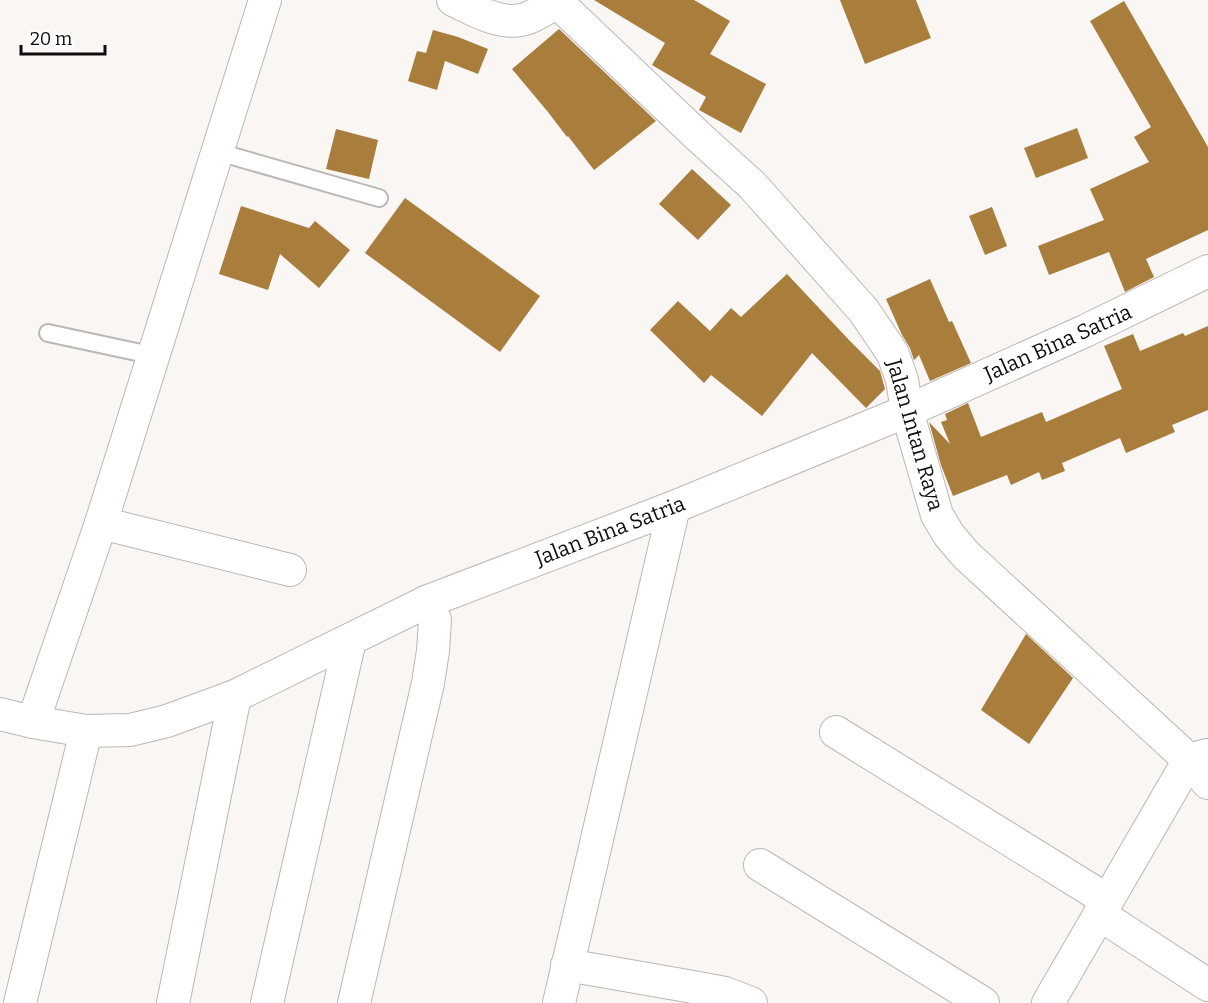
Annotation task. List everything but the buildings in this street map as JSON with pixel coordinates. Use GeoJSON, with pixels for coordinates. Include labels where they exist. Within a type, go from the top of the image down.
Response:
{"type":"FeatureCollection","features":[{"type":"Feature","properties":{"kind":"street"},"geometry":{"type":"LineString","coordinates":[[33,722],[155,356],[265,0]]}},
{"type":"Feature","properties":{"kind":"street"},"geometry":{"type":"LineString","coordinates":[[453,0],[489,16],[514,21],[528,18],[557,1]]}},
{"type":"Feature","properties":{"kind":"street","name":"Jalan Intan Raya"},"geometry":{"type":"LineString","coordinates":[[557,1],[752,184],[864,311],[893,354],[902,381],[906,411],[937,515],[949,535],[966,555],[1202,766]]}},
{"type":"Feature","properties":{"kind":"street","name":"Jalan Bina Satria"},"geometry":{"type":"LineString","coordinates":[[0,714],[86,731],[130,730],[167,721],[235,696],[426,602],[674,507],[906,411],[1208,272]]}},
{"type":"Feature","properties":{"kind":"street"},"geometry":{"type":"LineString","coordinates":[[559,1003],[674,507]]}},
{"type":"Feature","properties":{"kind":"street"},"geometry":{"type":"LineString","coordinates":[[101,523],[290,570]]}},
{"type":"Feature","properties":{"kind":"street"},"geometry":{"type":"LineString","coordinates":[[354,1003],[431,662],[435,620],[426,602]]}},
{"type":"Feature","properties":{"kind":"street"},"geometry":{"type":"LineString","coordinates":[[267,1003],[350,640]]}},
{"type":"Feature","properties":{"kind":"street"},"geometry":{"type":"LineString","coordinates":[[173,1003],[235,696]]}},
{"type":"Feature","properties":{"kind":"street"},"geometry":{"type":"LineString","coordinates":[[21,1003],[86,731]]}},
{"type":"Feature","properties":{"kind":"street"},"geometry":{"type":"LineString","coordinates":[[836,732],[1103,907],[1208,985]]}},
{"type":"Feature","properties":{"kind":"street"},"geometry":{"type":"LineString","coordinates":[[1048,1003],[1103,907],[1202,766]]}},
{"type":"Feature","properties":{"kind":"street"},"geometry":{"type":"LineString","coordinates":[[760,865],[983,1003]]}},
{"type":"Feature","properties":{"kind":"street"},"geometry":{"type":"LineString","coordinates":[[567,965],[725,993],[751,1003]]}},
{"type":"Feature","properties":{"kind":"lane"},"geometry":{"type":"LineString","coordinates":[[218,152],[379,198]]}},
{"type":"Feature","properties":{"kind":"lane"},"geometry":{"type":"LineString","coordinates":[[48,333],[155,356]]}}]}
